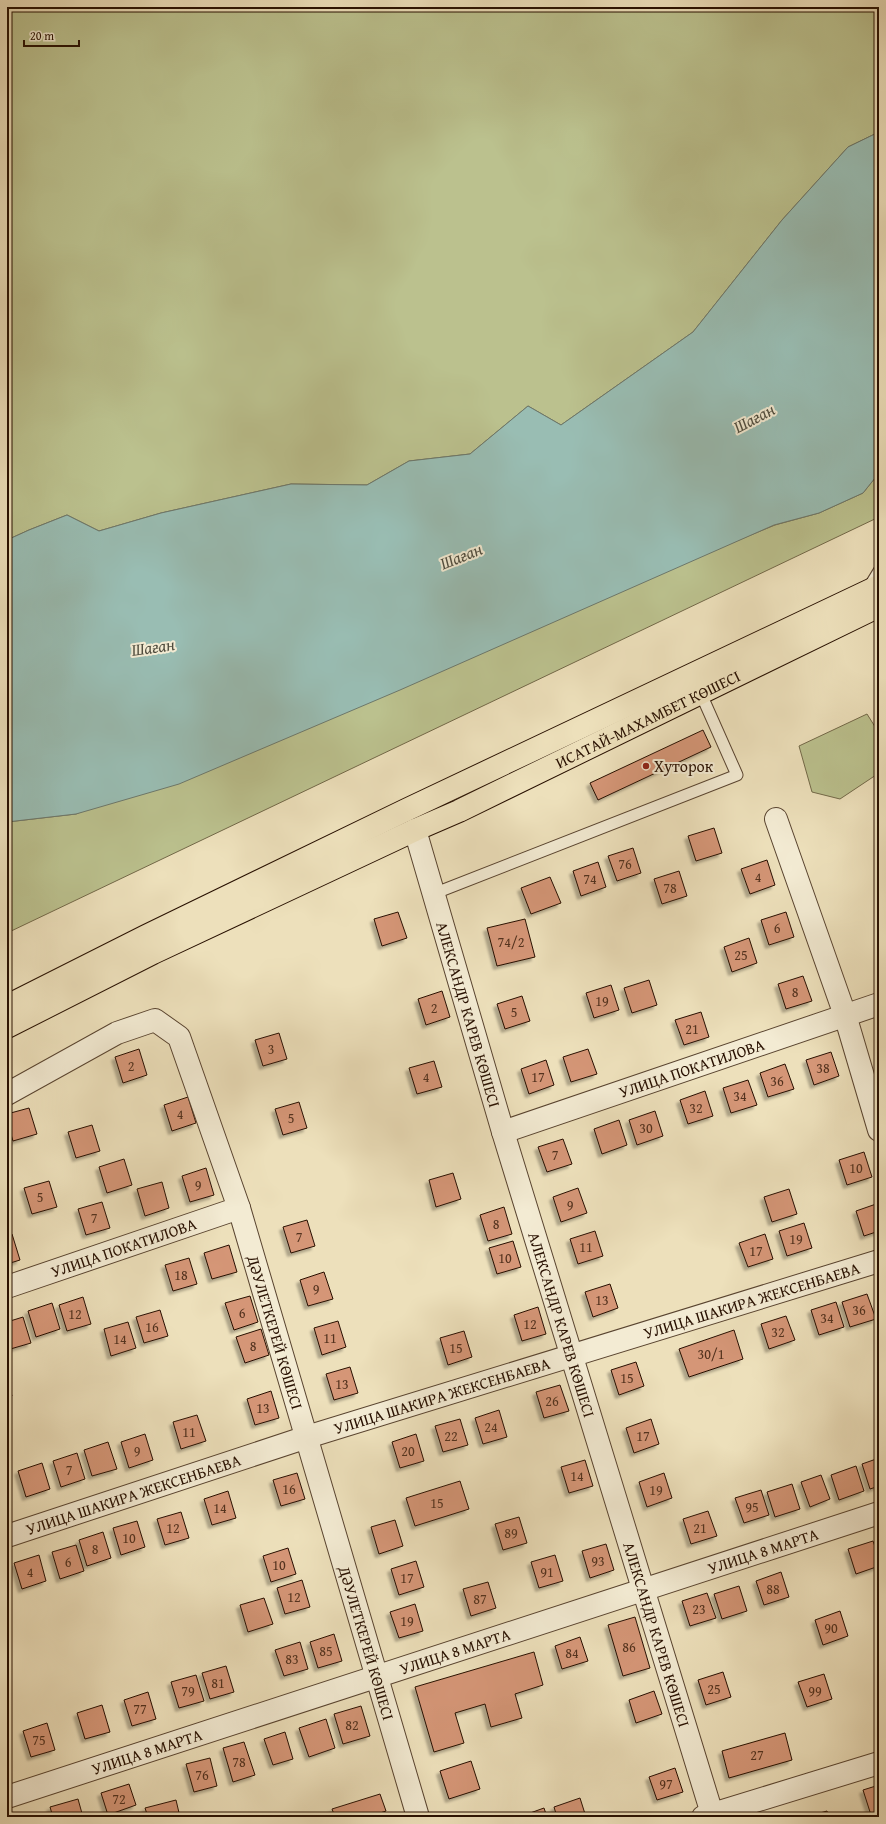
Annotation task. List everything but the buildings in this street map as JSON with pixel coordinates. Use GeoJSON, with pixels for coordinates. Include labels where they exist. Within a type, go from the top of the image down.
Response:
{"type":"FeatureCollection","features":[{"type":"Feature","properties":{"kind":"main road","name":"ИСАТАЙ-МАХАМБЕТ КӨШЕСІ"},"geometry":{"type":"LineString","coordinates":[[7,1027],[153,953],[415,830],[459,811],[700,694],[875,594]]}},
{"type":"Feature","properties":{"kind":"main road"},"geometry":{"type":"LineString","coordinates":[[7,1006],[146,936],[406,810],[875,594]]}},
{"type":"Feature","properties":{"kind":"main road"},"geometry":{"type":"LineString","coordinates":[[406,810],[415,830]]}},
{"type":"Feature","properties":{"kind":"street"},"geometry":{"type":"LineString","coordinates":[[776,819],[845,1015],[879,1130]]}},
{"type":"Feature","properties":{"kind":"street","name":"АЛЕКСАНДР КАРЕВ КӨШЕСІ"},"geometry":{"type":"LineString","coordinates":[[415,830],[503,1132],[571,1357],[644,1590],[709,1816]]}},
{"type":"Feature","properties":{"kind":"street","name":"УЛИЦА ПОКАТИЛОВА"},"geometry":{"type":"LineString","coordinates":[[503,1132],[879,1004]]}},
{"type":"Feature","properties":{"kind":"street","name":"ДӘУЛЕТКЕРЕЙ КӨШЕСІ"},"geometry":{"type":"LineString","coordinates":[[7,1094],[117,1033],[155,1020],[179,1037],[239,1208],[378,1676],[418,1817]]}},
{"type":"Feature","properties":{"kind":"street","name":"УЛИЦА ПОКАТИЛОВА"},"geometry":{"type":"LineString","coordinates":[[7,1287],[239,1208]]}},
{"type":"Feature","properties":{"kind":"street","name":"УЛИЦА ШАКИРА ЖЕКСЕНБАЕВА"},"geometry":{"type":"LineString","coordinates":[[7,1536],[307,1437],[879,1261]]}},
{"type":"Feature","properties":{"kind":"street","name":"УЛИЦА 8 МАРТА"},"geometry":{"type":"LineString","coordinates":[[7,1797],[879,1513]]}},
{"type":"Feature","properties":{"kind":"street"},"geometry":{"type":"LineString","coordinates":[[709,1816],[879,1763]]}},
{"type":"Feature","properties":{"kind":"lane"},"geometry":{"type":"LineString","coordinates":[[875,594],[879,570]]}},
{"type":"Feature","properties":{"kind":"lane"},"geometry":{"type":"LineString","coordinates":[[433,894],[737,775],[700,694]]}},
{"type":"Feature","properties":{"kind":"green space"},"geometry":{"type":"Polygon","coordinates":[[[7,7],[879,7],[879,132],[848,147],[782,220],[693,332],[561,425],[528,406],[470,454],[409,461],[367,485],[291,484],[161,513],[99,531],[67,515],[7,540],[7,7]]]}},
{"type":"Feature","properties":{"kind":"green space"},"geometry":{"type":"Polygon","coordinates":[[[879,473],[879,517],[7,933],[7,822],[76,814],[775,525],[819,513],[863,493],[879,473]]]}},
{"type":"Feature","properties":{"kind":"green space"},"geometry":{"type":"Polygon","coordinates":[[[867,714],[879,733],[879,773],[840,799],[812,792],[799,746],[867,714]]]}},
{"type":"Feature","properties":{"kind":"water","name":"Шаған"},"geometry":{"type":"Polygon","coordinates":[[[879,132],[879,473],[863,493],[819,513],[774,525],[400,690],[179,784],[76,814],[7,822],[7,540],[67,515],[99,531],[161,513],[291,484],[367,485],[409,461],[470,454],[528,406],[561,425],[693,332],[782,220],[848,147],[879,132]]]}},
{"type":"Feature","properties":{"kind":"place","name":"Хуторок"},"geometry":{"type":"Point","coordinates":[646,766]}}]}
